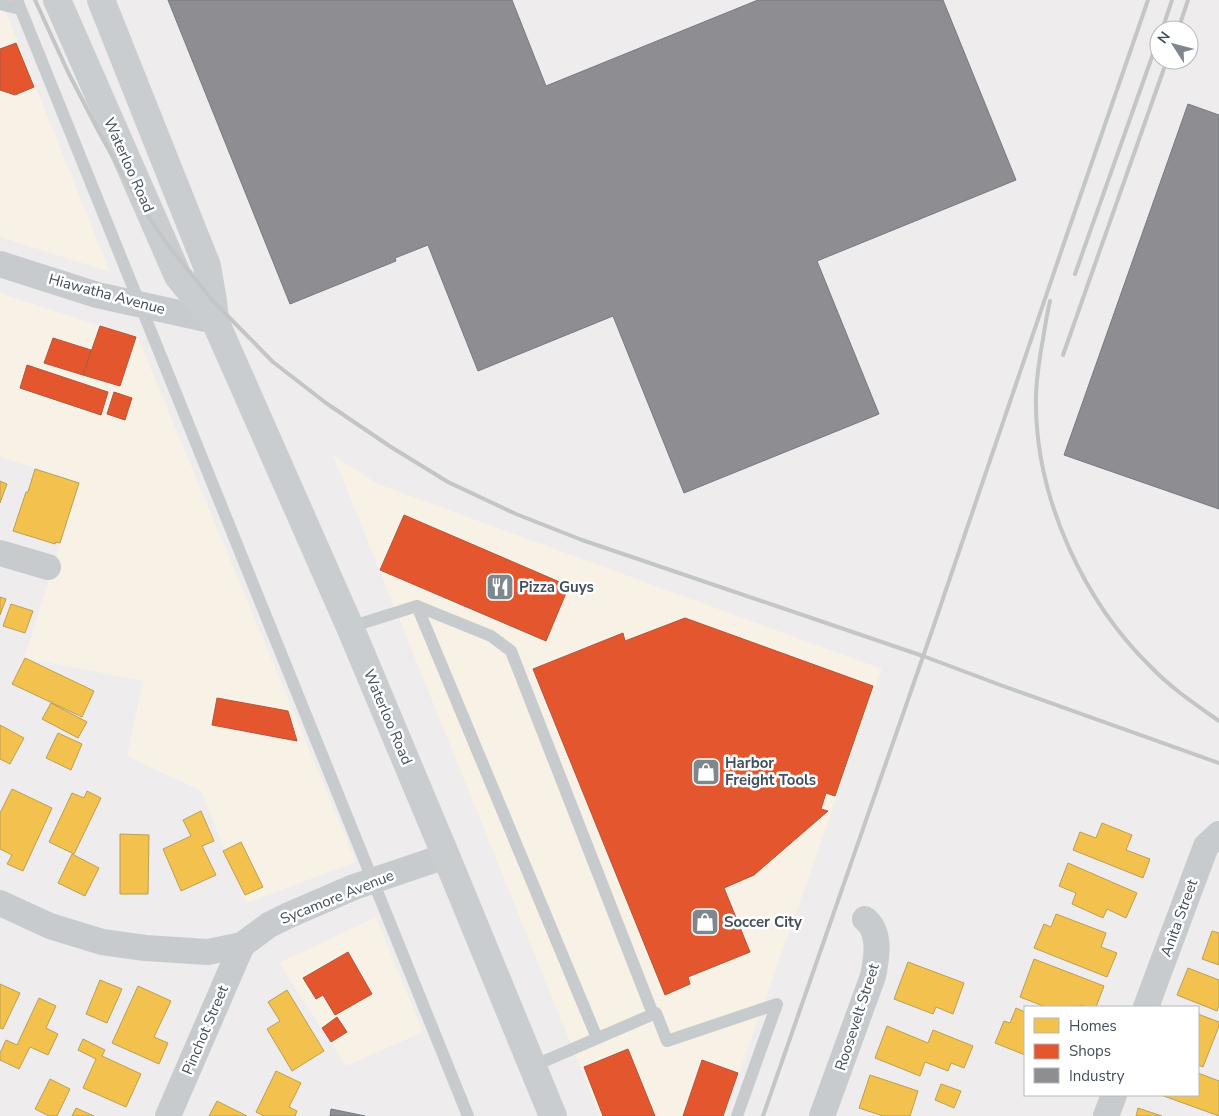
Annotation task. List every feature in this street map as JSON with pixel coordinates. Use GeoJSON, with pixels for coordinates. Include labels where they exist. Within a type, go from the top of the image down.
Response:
{"type":"FeatureCollection","features":[{"type":"Feature","properties":{"kind":"main road","name":"Waterloo Road"},"geometry":{"type":"LineString","coordinates":[[57,0],[178,276],[215,321],[350,627],[553,1116]]}},
{"type":"Feature","properties":{"kind":"main road","name":"Waterloo Road"},"geometry":{"type":"LineString","coordinates":[[101,0],[207,266],[215,321]]}},
{"type":"Feature","properties":{"kind":"street","name":"Hiawatha Avenue"},"geometry":{"type":"LineString","coordinates":[[0,264],[98,295],[215,321]]}},
{"type":"Feature","properties":{"kind":"street"},"geometry":{"type":"LineString","coordinates":[[0,553],[48,567]]}},
{"type":"Feature","properties":{"kind":"street","name":"Anita Street"},"geometry":{"type":"LineString","coordinates":[[1146,1006],[1206,846],[1219,834]]}},
{"type":"Feature","properties":{"kind":"street","name":"Sycamore Avenue"},"geometry":{"type":"LineString","coordinates":[[0,903],[50,926],[102,942],[145,948],[208,952],[242,945],[269,925],[287,916],[354,887],[446,856]]}},
{"type":"Feature","properties":{"kind":"street","name":"Roosevelt Street"},"geometry":{"type":"LineString","coordinates":[[822,1116],[874,976],[877,943],[875,933],[870,923],[865,919]]}},
{"type":"Feature","properties":{"kind":"street","name":"Pinchot Street"},"geometry":{"type":"LineString","coordinates":[[168,1116],[242,945]]}},
{"type":"Feature","properties":{"kind":"street"},"geometry":{"type":"LineString","coordinates":[[1106,1116],[1114,1096]]}},
{"type":"Feature","properties":{"kind":"lane"},"geometry":{"type":"LineString","coordinates":[[0,4],[19,4],[468,1116]]}},
{"type":"Feature","properties":{"kind":"lane"},"geometry":{"type":"LineString","coordinates":[[417,606],[597,1038]]}},
{"type":"Feature","properties":{"kind":"lane"},"geometry":{"type":"LineString","coordinates":[[350,627],[417,606],[491,636],[511,651],[653,1014]]}},
{"type":"Feature","properties":{"kind":"lane"},"geometry":{"type":"LineString","coordinates":[[533,1066],[656,1013],[668,1041],[777,1004],[737,1116]]}},
{"type":"Feature","properties":{"kind":"shaded area"},"geometry":{"type":"Polygon","coordinates":[[[1,0],[110,272],[0,237],[1,0]]]}},
{"type":"Feature","properties":{"kind":"shaded area"},"geometry":{"type":"Polygon","coordinates":[[[0,293],[138,338],[356,862],[246,903],[201,791],[127,756],[143,681],[24,658],[80,482],[0,457],[0,293]]]}},
{"type":"Feature","properties":{"kind":"shaded area"},"geometry":{"type":"Polygon","coordinates":[[[333,455],[378,484],[882,669],[724,1116],[600,1116],[333,455]]]}},
{"type":"Feature","properties":{"kind":"shaded area"},"geometry":{"type":"Polygon","coordinates":[[[376,917],[423,1032],[346,1066],[279,963],[376,917]]]}},
{"type":"Feature","properties":{"kind":"building: Homes"},"geometry":{"type":"Polygon","coordinates":[[[35,469],[79,483],[60,543],[56,542],[55,544],[13,531],[35,469]]]}},
{"type":"Feature","properties":{"kind":"building: Homes"},"geometry":{"type":"Polygon","coordinates":[[[0,481],[7,484],[0,503],[0,481]]]}},
{"type":"Feature","properties":{"kind":"building: Homes"},"geometry":{"type":"Polygon","coordinates":[[[0,597],[6,599],[0,615],[0,597]]]}},
{"type":"Feature","properties":{"kind":"building: Homes"},"geometry":{"type":"Polygon","coordinates":[[[11,604],[33,611],[25,633],[3,626],[11,604]]]}},
{"type":"Feature","properties":{"kind":"building: Homes"},"geometry":{"type":"Polygon","coordinates":[[[25,658],[94,691],[82,717],[12,684],[25,658]]]}},
{"type":"Feature","properties":{"kind":"building: Homes"},"geometry":{"type":"Polygon","coordinates":[[[51,703],[87,722],[78,738],[42,719],[51,703]]]}},
{"type":"Feature","properties":{"kind":"building: Homes"},"geometry":{"type":"Polygon","coordinates":[[[0,725],[24,738],[10,764],[0,759],[0,725]]]}},
{"type":"Feature","properties":{"kind":"building: Homes"},"geometry":{"type":"Polygon","coordinates":[[[58,733],[82,744],[71,770],[46,758],[58,733]]]}},
{"type":"Feature","properties":{"kind":"building: Homes"},"geometry":{"type":"Polygon","coordinates":[[[12,789],[52,808],[23,871],[7,864],[12,855],[0,849],[0,813],[12,789]]]}},
{"type":"Feature","properties":{"kind":"building: Homes"},"geometry":{"type":"Polygon","coordinates":[[[87,791],[101,798],[74,854],[49,842],[72,793],[84,798],[87,791]]]}},
{"type":"Feature","properties":{"kind":"building: Homes"},"geometry":{"type":"Polygon","coordinates":[[[201,811],[214,841],[202,846],[216,875],[181,891],[163,849],[191,836],[183,820],[201,811]]]}},
{"type":"Feature","properties":{"kind":"building: Homes"},"geometry":{"type":"Polygon","coordinates":[[[1102,823],[1132,835],[1126,850],[1150,859],[1143,878],[1073,850],[1080,832],[1096,838],[1102,823]]]}},
{"type":"Feature","properties":{"kind":"building: Homes"},"geometry":{"type":"Polygon","coordinates":[[[120,834],[149,835],[148,894],[120,894],[120,834]]]}},
{"type":"Feature","properties":{"kind":"building: Homes"},"geometry":{"type":"Polygon","coordinates":[[[241,842],[263,887],[245,895],[223,851],[241,842]]]}},
{"type":"Feature","properties":{"kind":"building: Homes"},"geometry":{"type":"Polygon","coordinates":[[[72,854],[99,868],[85,896],[58,883],[72,854]]]}},
{"type":"Feature","properties":{"kind":"building: Homes"},"geometry":{"type":"Polygon","coordinates":[[[1068,863],[1137,893],[1126,918],[1107,909],[1103,918],[1072,904],[1076,893],[1059,886],[1068,863]]]}},
{"type":"Feature","properties":{"kind":"building: Homes"},"geometry":{"type":"Polygon","coordinates":[[[1056,914],[1106,933],[1101,947],[1117,953],[1107,977],[1034,948],[1044,924],[1051,927],[1056,914]]]}},
{"type":"Feature","properties":{"kind":"building: Homes"},"geometry":{"type":"Polygon","coordinates":[[[1212,931],[1219,933],[1219,965],[1202,959],[1212,931]]]}},
{"type":"Feature","properties":{"kind":"building: Homes"},"geometry":{"type":"Polygon","coordinates":[[[1034,959],[1104,986],[1096,1006],[1043,1006],[1020,997],[1034,959]]]}},
{"type":"Feature","properties":{"kind":"building: Homes"},"geometry":{"type":"Polygon","coordinates":[[[908,962],[964,983],[953,1014],[936,1007],[933,1014],[894,999],[908,962]]]}},
{"type":"Feature","properties":{"kind":"building: Homes"},"geometry":{"type":"Polygon","coordinates":[[[1188,968],[1219,980],[1219,1006],[1217,1011],[1177,995],[1188,968]]]}},
{"type":"Feature","properties":{"kind":"building: Homes"},"geometry":{"type":"Polygon","coordinates":[[[100,980],[122,989],[107,1023],[86,1014],[100,980]]]}},
{"type":"Feature","properties":{"kind":"building: Homes"},"geometry":{"type":"Polygon","coordinates":[[[0,984],[20,993],[3,1029],[0,1028],[0,984]]]}},
{"type":"Feature","properties":{"kind":"building: Homes"},"geometry":{"type":"Polygon","coordinates":[[[138,986],[171,1001],[154,1037],[168,1043],[159,1064],[112,1043],[138,986]]]}},
{"type":"Feature","properties":{"kind":"building: Homes"},"geometry":{"type":"Polygon","coordinates":[[[287,990],[324,1051],[292,1071],[267,1029],[280,1021],[268,1002],[287,990]]]}},
{"type":"Feature","properties":{"kind":"building: Homes"},"geometry":{"type":"Polygon","coordinates":[[[39,998],[56,1006],[46,1028],[58,1034],[48,1055],[30,1047],[19,1069],[0,1060],[0,1053],[6,1040],[17,1045],[39,998]]]}},
{"type":"Feature","properties":{"kind":"building: Homes"},"geometry":{"type":"Polygon","coordinates":[[[1016,1008],[1024,1012],[1024,1055],[995,1043],[1004,1021],[1010,1023],[1016,1008]]]}},
{"type":"Feature","properties":{"kind":"building: Homes"},"geometry":{"type":"Polygon","coordinates":[[[1199,1014],[1219,1022],[1203,1067],[1199,1065],[1199,1014]]]}},
{"type":"Feature","properties":{"kind":"building: Homes"},"geometry":{"type":"Polygon","coordinates":[[[887,1026],[928,1043],[933,1030],[973,1046],[964,1068],[951,1063],[948,1071],[925,1062],[920,1076],[875,1058],[887,1026]]]}},
{"type":"Feature","properties":{"kind":"building: Homes"},"geometry":{"type":"Polygon","coordinates":[[[83,1039],[105,1050],[102,1056],[141,1074],[126,1107],[83,1088],[96,1059],[78,1050],[83,1039]]]}},
{"type":"Feature","properties":{"kind":"building: Homes"},"geometry":{"type":"Polygon","coordinates":[[[276,1071],[301,1083],[289,1107],[297,1111],[295,1116],[264,1116],[256,1112],[276,1071]]]}},
{"type":"Feature","properties":{"kind":"building: Homes"},"geometry":{"type":"Polygon","coordinates":[[[1199,1073],[1219,1081],[1219,1116],[1164,1096],[1199,1096],[1199,1073]]]}},
{"type":"Feature","properties":{"kind":"building: Homes"},"geometry":{"type":"Polygon","coordinates":[[[870,1075],[918,1091],[910,1116],[883,1116],[859,1108],[870,1075]]]}},
{"type":"Feature","properties":{"kind":"building: Homes"},"geometry":{"type":"Polygon","coordinates":[[[50,1079],[70,1089],[57,1116],[49,1116],[35,1109],[50,1079]]]}},
{"type":"Feature","properties":{"kind":"building: Homes"},"geometry":{"type":"Polygon","coordinates":[[[941,1084],[961,1091],[954,1108],[935,1100],[941,1084]]]}},
{"type":"Feature","properties":{"kind":"building: Homes"},"geometry":{"type":"Polygon","coordinates":[[[217,1101],[247,1116],[209,1116],[217,1101]]]}},
{"type":"Feature","properties":{"kind":"building: Homes"},"geometry":{"type":"Polygon","coordinates":[[[76,1108],[94,1116],[72,1116],[76,1108]]]}},
{"type":"Feature","properties":{"kind":"building: Homes"},"geometry":{"type":"Polygon","coordinates":[[[1138,1108],[1162,1116],[1136,1116],[1138,1108]]]}},
{"type":"Feature","properties":{"kind":"building: Shops"},"geometry":{"type":"Polygon","coordinates":[[[16,43],[34,87],[15,95],[0,90],[0,49],[16,43]]]}},
{"type":"Feature","properties":{"kind":"building: Shops"},"geometry":{"type":"Polygon","coordinates":[[[100,326],[136,337],[120,386],[83,375],[100,326]]]}},
{"type":"Feature","properties":{"kind":"building: Shops"},"geometry":{"type":"Polygon","coordinates":[[[53,338],[91,350],[83,375],[44,363],[53,338]]]}},
{"type":"Feature","properties":{"kind":"building: Shops"},"geometry":{"type":"Polygon","coordinates":[[[27,365],[108,392],[101,415],[20,388],[27,365]]]}},
{"type":"Feature","properties":{"kind":"building: Shops"},"geometry":{"type":"Polygon","coordinates":[[[114,392],[132,398],[125,420],[107,414],[114,392]]]}},
{"type":"Feature","properties":{"kind":"building: Shops"},"geometry":{"type":"Polygon","coordinates":[[[404,515],[569,586],[546,641],[380,570],[404,515]]]}},
{"type":"Feature","properties":{"kind":"building: Shops"},"geometry":{"type":"Polygon","coordinates":[[[685,618],[873,686],[835,796],[826,793],[821,809],[828,811],[754,875],[724,888],[750,952],[688,977],[690,984],[665,995],[533,669],[623,633],[625,641],[685,618]]]}},
{"type":"Feature","properties":{"kind":"building: Shops"},"geometry":{"type":"Polygon","coordinates":[[[217,698],[288,711],[297,741],[212,725],[217,698]]]}},
{"type":"Feature","properties":{"kind":"building: Shops"},"geometry":{"type":"Polygon","coordinates":[[[348,952],[372,994],[335,1015],[323,995],[316,999],[303,978],[348,952]]]}},
{"type":"Feature","properties":{"kind":"building: Shops"},"geometry":{"type":"Polygon","coordinates":[[[337,1017],[347,1032],[331,1042],[322,1028],[337,1017]]]}},
{"type":"Feature","properties":{"kind":"building: Shops"},"geometry":{"type":"Polygon","coordinates":[[[628,1049],[655,1116],[603,1116],[584,1067],[628,1049]]]}},
{"type":"Feature","properties":{"kind":"building: Shops"},"geometry":{"type":"Polygon","coordinates":[[[702,1060],[738,1073],[723,1116],[683,1116],[702,1060]]]}},
{"type":"Feature","properties":{"kind":"building: Industry"},"geometry":{"type":"Polygon","coordinates":[[[168,0],[512,0],[546,86],[758,0],[943,0],[1016,180],[817,261],[879,414],[684,493],[613,316],[478,371],[428,245],[395,258],[396,261],[290,304],[168,0]]]}},
{"type":"Feature","properties":{"kind":"building: Industry"},"geometry":{"type":"Polygon","coordinates":[[[1188,104],[1219,115],[1219,509],[1064,455],[1188,104]]]}},
{"type":"Feature","properties":{"kind":"building: Industry"},"geometry":{"type":"Polygon","coordinates":[[[331,1109],[365,1116],[330,1116],[331,1109]]]}},
{"type":"Feature","properties":{"kind":"railway"},"geometry":{"type":"LineString","coordinates":[[35,0],[68,72],[99,132],[134,195],[167,244],[213,301],[273,362],[326,403],[391,447],[448,482],[516,514],[582,540],[923,656],[1219,763]]}},
{"type":"Feature","properties":{"kind":"railway"},"geometry":{"type":"LineString","coordinates":[[763,1116],[934,625],[1148,0]]}},
{"type":"Feature","properties":{"kind":"railway"},"geometry":{"type":"LineString","coordinates":[[1165,20],[1172,0]]}},
{"type":"Feature","properties":{"kind":"railway"},"geometry":{"type":"LineString","coordinates":[[1181,20],[1188,0]]}},
{"type":"Feature","properties":{"kind":"railway"},"geometry":{"type":"LineString","coordinates":[[1075,274],[1149,65]]}},
{"type":"Feature","properties":{"kind":"railway"},"geometry":{"type":"LineString","coordinates":[[1063,355],[1163,70]]}},
{"type":"Feature","properties":{"kind":"railway"},"geometry":{"type":"LineString","coordinates":[[1050,301],[1040,356],[1036,406],[1038,442],[1055,513],[1085,581],[1127,641],[1167,682],[1219,721]]}},
{"type":"Feature","properties":{"kind":"place","name":"Pizza Guys"},"geometry":{"type":"Point","coordinates":[500,587]}},
{"type":"Feature","properties":{"kind":"place","name":"Harbor Freight Tools"},"geometry":{"type":"Point","coordinates":[706,772]}},
{"type":"Feature","properties":{"kind":"place","name":"Soccer City"},"geometry":{"type":"Point","coordinates":[705,922]}}]}
